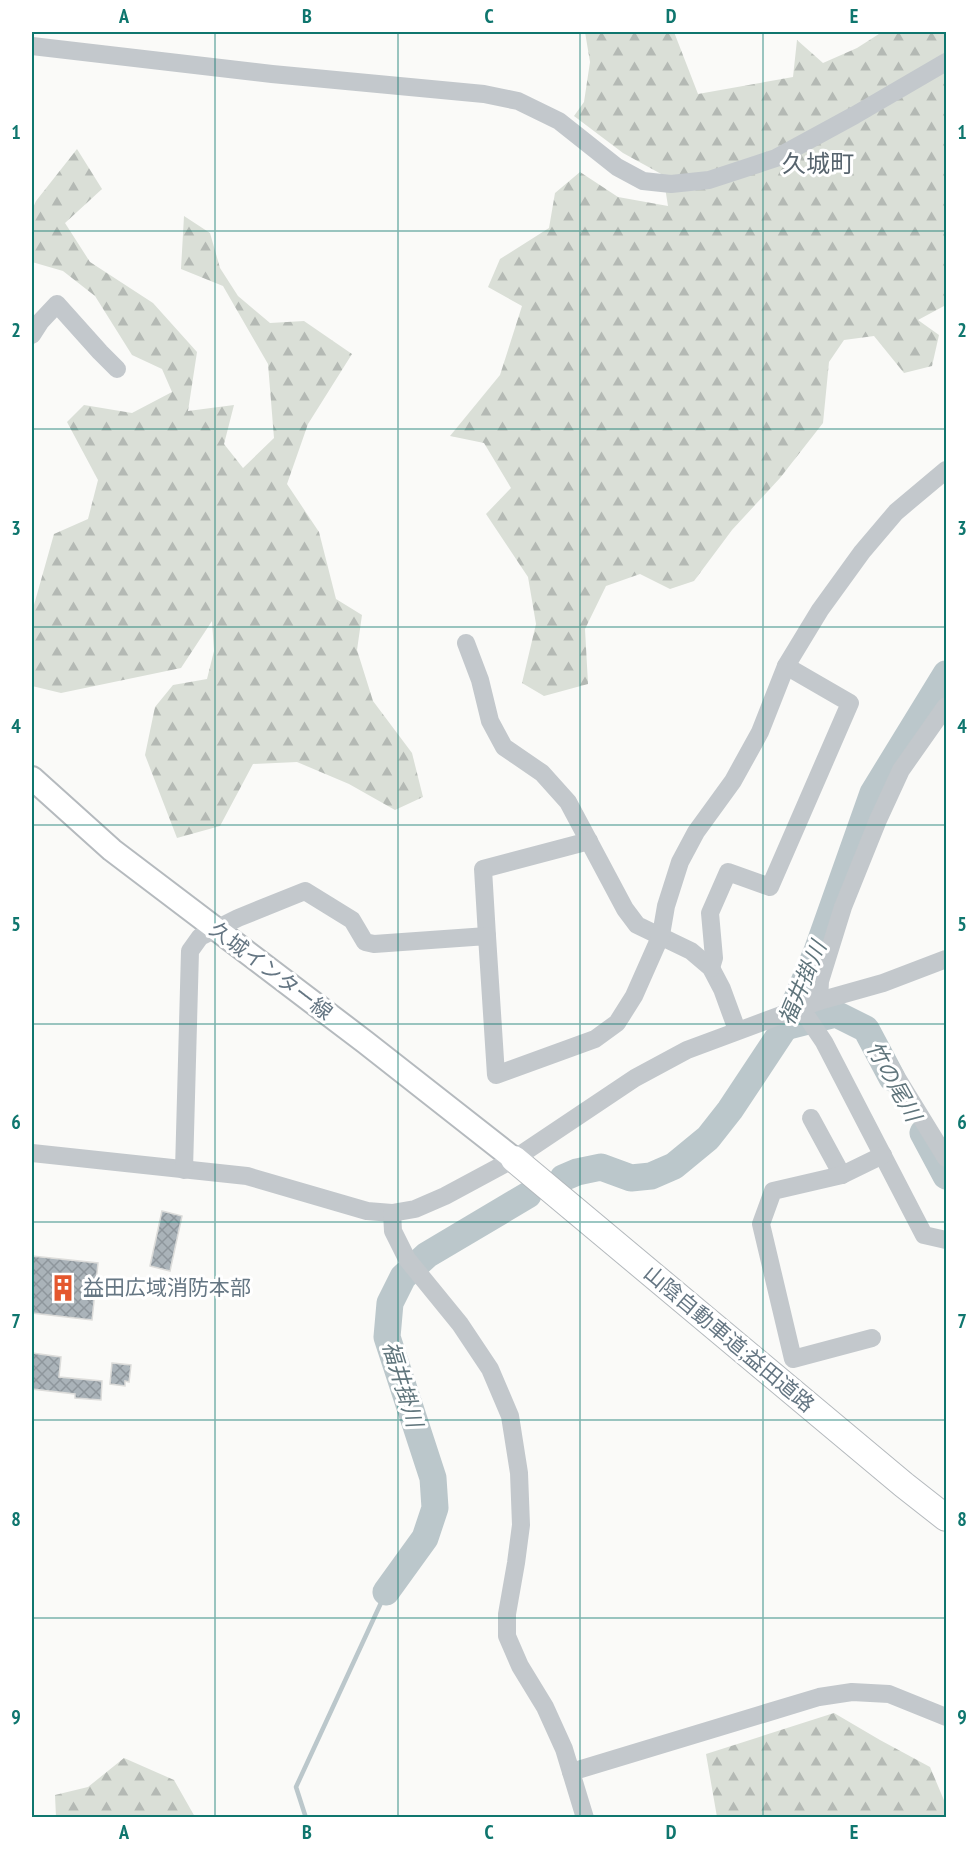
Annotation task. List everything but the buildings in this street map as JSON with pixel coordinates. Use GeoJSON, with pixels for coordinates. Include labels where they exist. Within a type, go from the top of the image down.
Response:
{"type":"FeatureCollection","features":[{"type":"Feature","properties":{"kind":"highway","name":"山陰自動車道;益田道路"},"geometry":{"type":"LineString","coordinates":[[514,1159],[903,1485],[946,1518]]}},
{"type":"Feature","properties":{"kind":"main road","name":"久城インター線"},"geometry":{"type":"LineString","coordinates":[[32,778],[112,850],[365,1042],[514,1159]]}},
{"type":"Feature","properties":{"kind":"street"},"geometry":{"type":"LineString","coordinates":[[32,46],[272,74],[484,94],[518,101],[559,121],[617,167],[643,181],[671,184],[709,180],[776,158],[946,62]]}},
{"type":"Feature","properties":{"kind":"street"},"geometry":{"type":"LineString","coordinates":[[32,335],[57,304],[117,369]]}},
{"type":"Feature","properties":{"kind":"street"},"geometry":{"type":"LineString","coordinates":[[589,841],[483,869],[496,1075],[595,1038],[617,1023],[634,996],[661,935],[666,906],[680,862],[696,832],[733,781],[760,732],[786,666],[820,610],[862,552],[896,512],[946,470]]}},
{"type":"Feature","properties":{"kind":"street"},"geometry":{"type":"LineString","coordinates":[[466,643],[480,680],[490,721],[504,747],[542,773],[568,802],[625,909],[637,925],[691,951],[711,968],[722,989],[737,1030]]}},
{"type":"Feature","properties":{"kind":"street"},"geometry":{"type":"LineString","coordinates":[[711,968],[714,958],[710,913],[728,872],[770,887],[850,703],[786,666]]}},
{"type":"Feature","properties":{"kind":"street"},"geometry":{"type":"LineString","coordinates":[[819,1001],[820,981],[843,907],[878,820],[901,770],[946,706]]}},
{"type":"Feature","properties":{"kind":"street"},"geometry":{"type":"LineString","coordinates":[[184,1170],[190,951],[200,938],[238,918],[305,891],[352,920],[365,942],[374,944],[487,936]]}},
{"type":"Feature","properties":{"kind":"street"},"geometry":{"type":"LineString","coordinates":[[32,1153],[247,1176],[367,1211],[392,1213],[415,1209],[445,1197],[514,1159],[635,1078],[687,1050],[819,1001],[883,983],[946,959]]}},
{"type":"Feature","properties":{"kind":"street"},"geometry":{"type":"LineString","coordinates":[[801,1008],[824,1042],[924,1234],[946,1240]]}},
{"type":"Feature","properties":{"kind":"street"},"geometry":{"type":"LineString","coordinates":[[881,1052],[946,1158]]}},
{"type":"Feature","properties":{"kind":"street"},"geometry":{"type":"LineString","coordinates":[[811,1118],[842,1174]]}},
{"type":"Feature","properties":{"kind":"street"},"geometry":{"type":"LineString","coordinates":[[872,1338],[793,1359],[761,1224],[773,1191],[842,1174],[882,1155]]}},
{"type":"Feature","properties":{"kind":"street"},"geometry":{"type":"LineString","coordinates":[[392,1213],[393,1231],[407,1259],[460,1324],[490,1370],[510,1416],[519,1473],[521,1525],[507,1614],[507,1636],[520,1666],[545,1707],[564,1749],[585,1818]]}},
{"type":"Feature","properties":{"kind":"street"},"geometry":{"type":"LineString","coordinates":[[571,1772],[819,1696],[852,1692],[890,1694],[946,1717]]}},
{"type":"Feature","properties":{"kind":"green space"},"geometry":{"type":"Polygon","coordinates":[[[585,32],[674,32],[698,94],[793,77],[797,40],[823,63],[857,48],[882,32],[946,32],[946,300],[944,306],[918,320],[939,335],[932,366],[904,373],[874,336],[844,340],[829,362],[823,423],[780,478],[732,530],[694,581],[670,589],[640,574],[606,586],[585,629],[588,684],[544,696],[522,683],[536,624],[528,577],[486,514],[511,488],[484,443],[450,436],[500,375],[522,306],[488,287],[500,259],[549,228],[555,193],[580,172],[618,197],[668,206],[663,175],[623,153],[574,116],[584,102],[590,62],[585,32]]]}},
{"type":"Feature","properties":{"kind":"green space"},"geometry":{"type":"Polygon","coordinates":[[[77,149],[102,189],[65,223],[90,262],[153,303],[197,352],[188,411],[234,405],[224,444],[243,468],[274,438],[268,364],[223,286],[181,269],[184,216],[210,233],[220,268],[238,296],[270,323],[304,321],[352,354],[308,424],[287,484],[319,532],[336,599],[362,615],[357,650],[373,701],[412,753],[423,797],[395,810],[349,784],[297,762],[253,764],[220,826],[177,838],[145,755],[155,707],[173,685],[207,679],[214,651],[212,621],[181,668],[61,693],[32,686],[32,612],[54,534],[88,519],[98,480],[67,422],[84,405],[132,413],[172,392],[162,369],[132,355],[95,296],[63,271],[32,262],[32,210],[36,201],[77,149]]]}},
{"type":"Feature","properties":{"kind":"green space"},"geometry":{"type":"Polygon","coordinates":[[[834,1713],[930,1767],[946,1805],[946,1817],[717,1817],[706,1754],[834,1713]]]}},
{"type":"Feature","properties":{"kind":"green space"},"geometry":{"type":"Polygon","coordinates":[[[124,1758],[174,1780],[195,1817],[56,1817],[55,1795],[88,1787],[124,1758]]]}},
{"type":"Feature","properties":{"kind":"waterway","name":"福井掛川"},"geometry":{"type":"LineString","coordinates":[[563,1178],[577,1172],[601,1167],[631,1178],[651,1176],[674,1166],[708,1138],[730,1110],[785,1027],[817,951],[873,793],[946,674]]}},
{"type":"Feature","properties":{"kind":"waterway","name":"竹の尾川"},"geometry":{"type":"LineString","coordinates":[[785,1027],[836,1014],[866,1029],[892,1078]]}},
{"type":"Feature","properties":{"kind":"waterway","name":"竹の尾川"},"geometry":{"type":"LineString","coordinates":[[923,1133],[946,1176]]}},
{"type":"Feature","properties":{"kind":"waterway","name":"福井掛川"},"geometry":{"type":"LineString","coordinates":[[386,1592],[425,1538],[435,1508],[433,1478],[387,1337],[390,1303],[403,1277],[427,1255],[528,1195]]}},
{"type":"Feature","properties":{"kind":"waterway"},"geometry":{"type":"LineString","coordinates":[[306,1818],[296,1787],[386,1592]]}},
{"type":"Feature","properties":{"kind":"place","name":"益田広域消防本部"},"geometry":{"type":"Point","coordinates":[63,1288]}},
{"type":"Feature","properties":{"kind":"district","name":"久城町"},"geometry":{"type":"Point","coordinates":[818,164]}}]}
